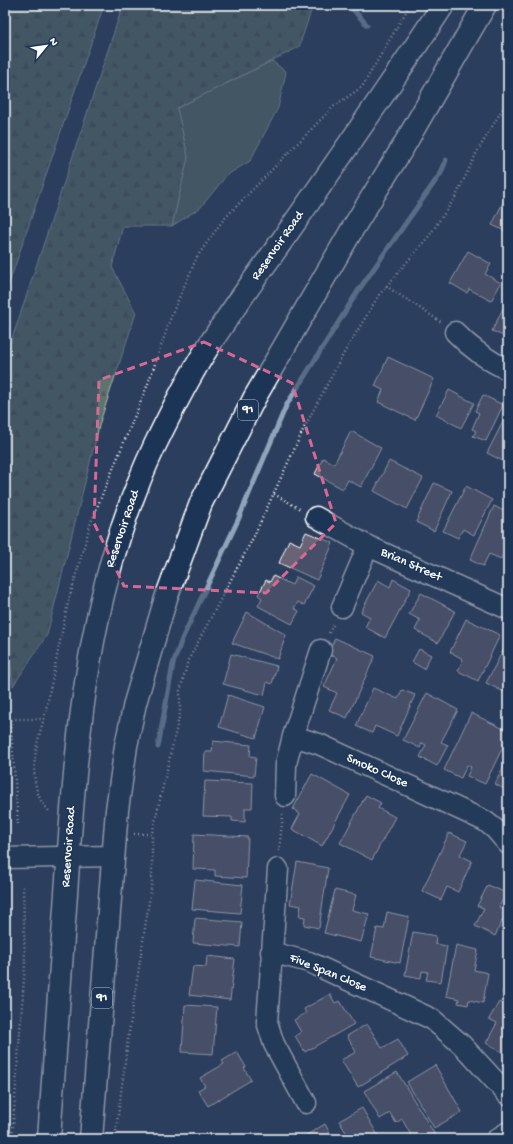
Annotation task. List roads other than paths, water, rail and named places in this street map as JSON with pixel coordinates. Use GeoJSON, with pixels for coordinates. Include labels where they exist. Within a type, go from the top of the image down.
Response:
{"type":"FeatureCollection","features":[{"type":"Feature","properties":{"kind":"main road","name":"Reservoir Road"},"geometry":{"type":"LineString","coordinates":[[49,1139],[68,857],[78,736],[96,619],[114,551],[129,507],[154,448],[207,348],[385,94],[443,5]]}},
{"type":"Feature","properties":{"kind":"main road","name":"91"},"geometry":{"type":"LineString","coordinates":[[91,1139],[117,810],[126,746],[135,703],[166,598],[201,503],[255,397],[485,5]]}},
{"type":"Feature","properties":{"kind":"street"},"geometry":{"type":"LineString","coordinates":[[455,332],[471,349],[488,361],[508,370]]}},
{"type":"Feature","properties":{"kind":"street","name":"Brian Street"},"geometry":{"type":"LineString","coordinates":[[316,517],[368,546],[508,609]]}},
{"type":"Feature","properties":{"kind":"street"},"geometry":{"type":"LineString","coordinates":[[342,607],[368,546]]}},
{"type":"Feature","properties":{"kind":"street"},"geometry":{"type":"LineString","coordinates":[[285,796],[286,764],[293,736],[321,650]]}},
{"type":"Feature","properties":{"kind":"street","name":"Smoko Close"},"geometry":{"type":"LineString","coordinates":[[293,736],[325,747],[485,821],[495,829],[508,844]]}},
{"type":"Feature","properties":{"kind":"street"},"geometry":{"type":"LineString","coordinates":[[5,858],[114,856]]}},
{"type":"Feature","properties":{"kind":"street"},"geometry":{"type":"LineString","coordinates":[[271,952],[278,869]]}},
{"type":"Feature","properties":{"kind":"street","name":"Five Span Close"},"geometry":{"type":"LineString","coordinates":[[306,1103],[274,1044],[267,1022],[271,952],[309,962],[432,1019],[462,1045],[508,1095]]}},
{"type":"Feature","properties":{"kind":"street"},"geometry":{"type":"LineString","coordinates":[[497,1139],[508,1132]]}},
{"type":"Feature","properties":{"kind":"waterway"},"geometry":{"type":"LineString","coordinates":[[349,5],[367,25]]}},
{"type":"Feature","properties":{"kind":"waterway"},"geometry":{"type":"LineString","coordinates":[[158,747],[173,664],[182,639],[238,520],[286,406],[358,291],[441,173],[446,160]]}}]}
